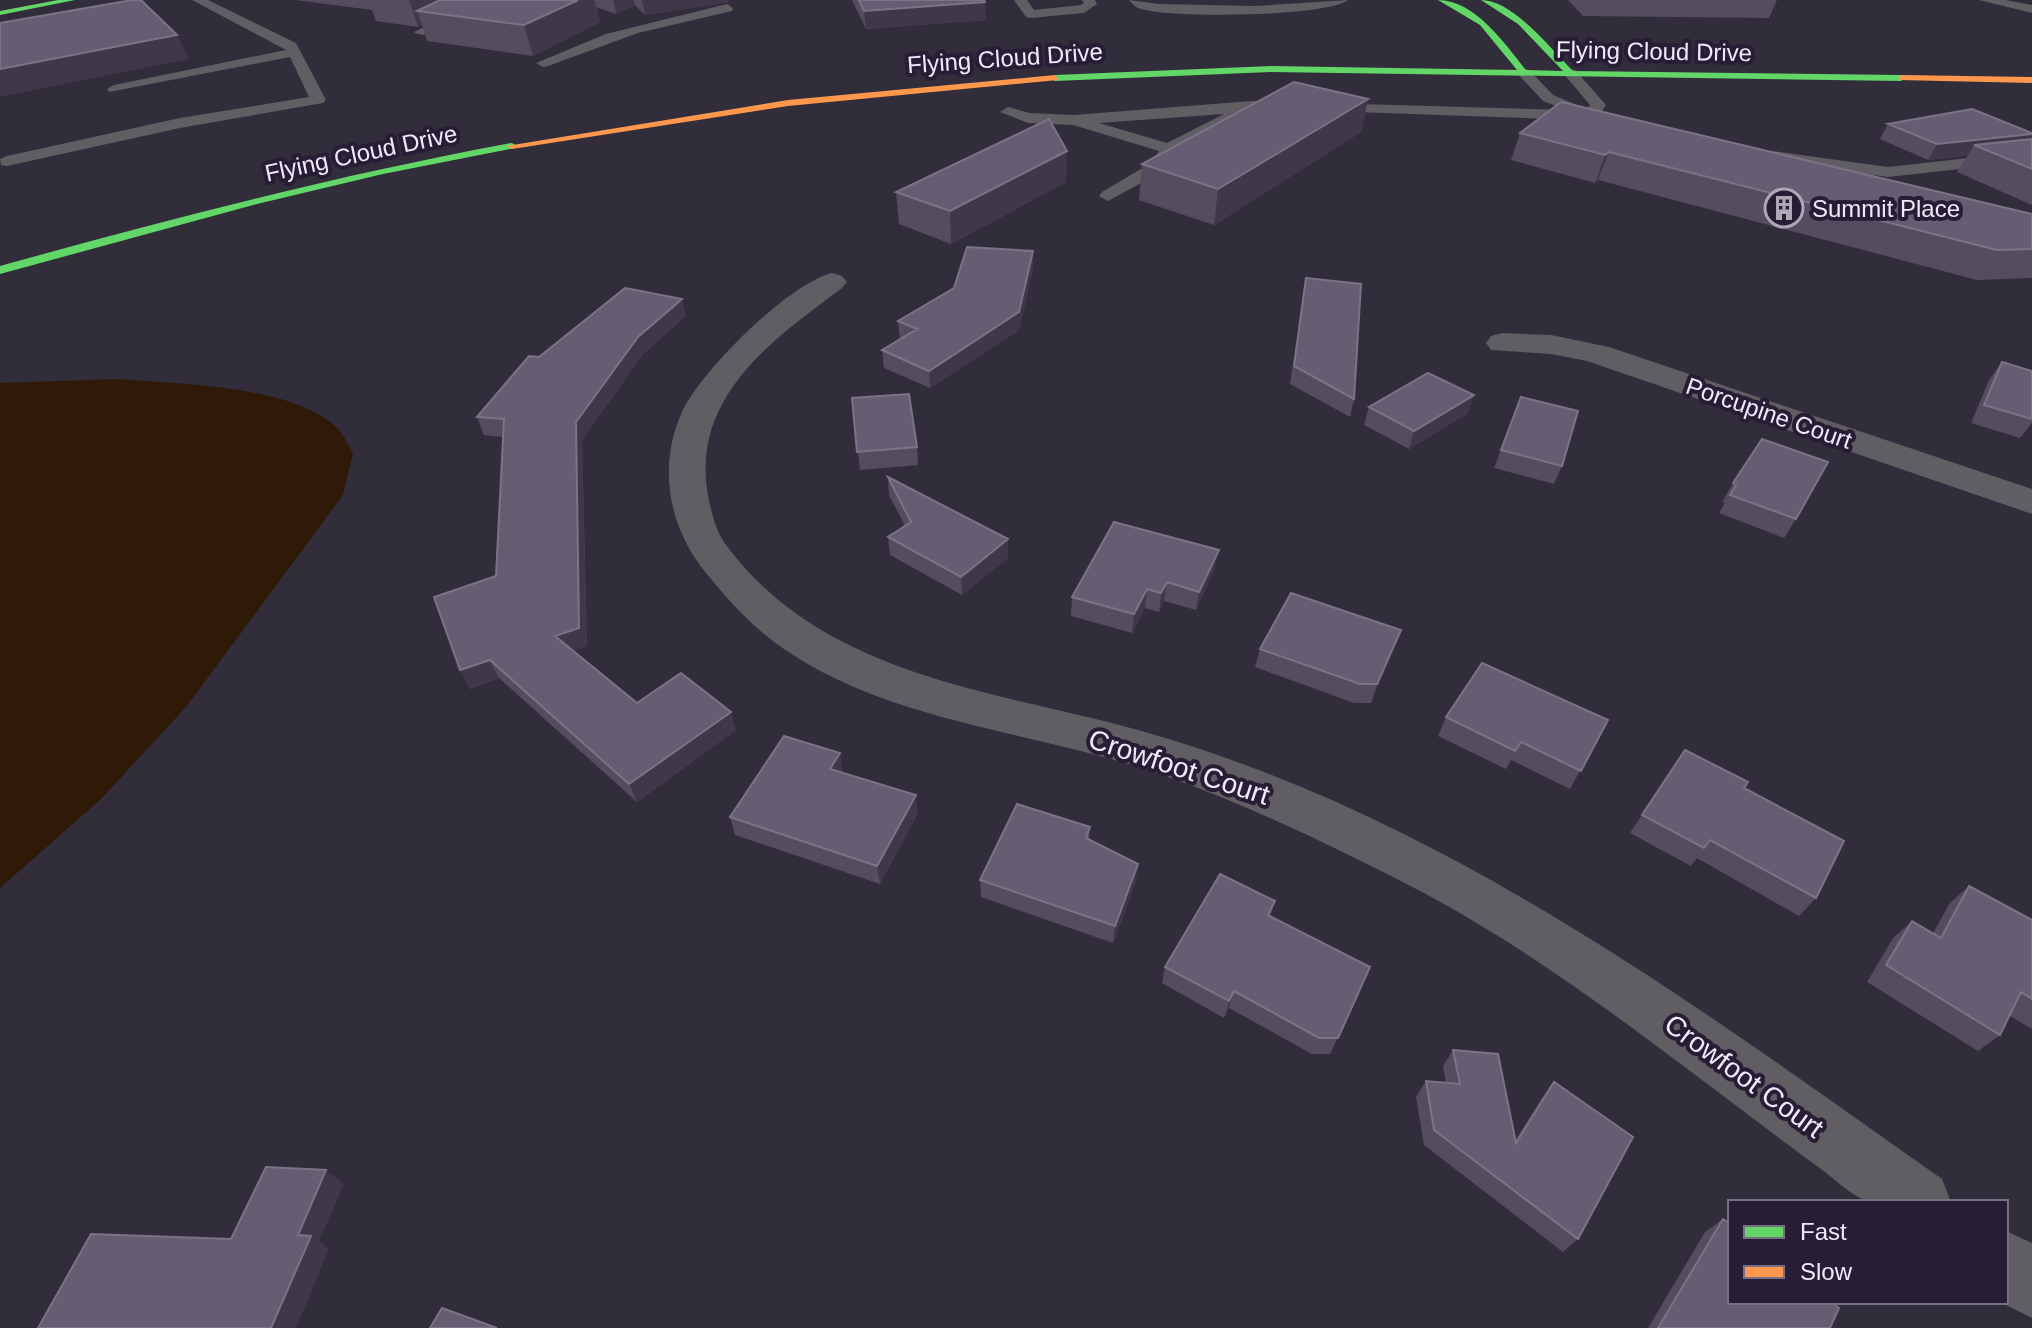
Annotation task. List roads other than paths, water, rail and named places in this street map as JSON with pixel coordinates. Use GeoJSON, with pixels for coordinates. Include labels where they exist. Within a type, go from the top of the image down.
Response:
{"type":"FeatureCollection","features":[{"type":"Feature","properties":{"kind":"main road"},"geometry":{"type":"LineString","coordinates":[[0,13],[71,0]]}},
{"type":"Feature","properties":{"kind":"main road"},"geometry":{"type":"LineString","coordinates":[[1442,0],[1483,23],[1524,73]]}},
{"type":"Feature","properties":{"kind":"main road"},"geometry":{"type":"LineString","coordinates":[[1485,0],[1521,20],[1570,73]]}},
{"type":"Feature","properties":{"kind":"main road"},"geometry":{"type":"LineString","coordinates":[[1251,51],[1361,51]]}},
{"type":"Feature","properties":{"kind":"main road","name":"Flying Cloud Drive"},"geometry":{"type":"LineString","coordinates":[[1482,53],[1580,54]]}},
{"type":"Feature","properties":{"kind":"main road","name":"Flying Cloud Drive"},"geometry":{"type":"LineString","coordinates":[[1767,57],[2032,61]]}},
{"type":"Feature","properties":{"kind":"main road","name":"Flying Cloud Drive"},"geometry":{"type":"LineString","coordinates":[[0,270],[291,192],[489,150],[719,110],[942,85],[1151,72],[1271,69],[2032,80]]}},
{"type":"Feature","properties":{"kind":"street","name":"Crowfoot Court"},"geometry":{"type":"LineString","coordinates":[[832,282],[768,329],[729,364],[701,404],[687,450],[688,500],[709,551],[749,600],[811,647],[890,684],[986,712],[1143,749],[1300,808],[1467,891],[1653,1011],[1916,1200]]}},
{"type":"Feature","properties":{"kind":"street","name":"Porcupine Court"},"geometry":{"type":"LineString","coordinates":[[1502,343],[1565,345],[1598,354],[2032,502]]}},
{"type":"Feature","properties":{"kind":"street"},"geometry":{"type":"LineString","coordinates":[[2008,1266],[2032,1284]]}},
{"type":"Feature","properties":{"kind":"lane"},"geometry":{"type":"LineString","coordinates":[[7,161],[180,123],[318,100],[291,46],[198,0]]}},
{"type":"Feature","properties":{"kind":"lane"},"geometry":{"type":"LineString","coordinates":[[421,32],[471,10],[524,0]]}},
{"type":"Feature","properties":{"kind":"lane"},"geometry":{"type":"LineString","coordinates":[[1020,0],[1031,14],[1084,9],[1091,4],[1088,0]]}},
{"type":"Feature","properties":{"kind":"lane"},"geometry":{"type":"LineString","coordinates":[[1135,0],[1142,5],[1159,8],[1281,8],[1326,6],[1342,0]]}},
{"type":"Feature","properties":{"kind":"lane"},"geometry":{"type":"LineString","coordinates":[[1281,8],[1300,0]]}},
{"type":"Feature","properties":{"kind":"lane"},"geometry":{"type":"LineString","coordinates":[[1281,8],[1311,4],[1318,0]]}},
{"type":"Feature","properties":{"kind":"lane"},"geometry":{"type":"LineString","coordinates":[[1985,0],[2032,9]]}},
{"type":"Feature","properties":{"kind":"lane"},"geometry":{"type":"LineString","coordinates":[[543,63],[597,39],[727,8]]}},
{"type":"Feature","properties":{"kind":"lane"},"geometry":{"type":"LineString","coordinates":[[608,18],[628,30]]}},
{"type":"Feature","properties":{"kind":"lane"},"geometry":{"type":"LineString","coordinates":[[114,89],[295,52]]}},
{"type":"Feature","properties":{"kind":"lane"},"geometry":{"type":"LineString","coordinates":[[1524,73],[1548,98],[1599,116]]}},
{"type":"Feature","properties":{"kind":"lane"},"geometry":{"type":"LineString","coordinates":[[1570,73],[1598,105],[1599,116]]}},
{"type":"Feature","properties":{"kind":"lane"},"geometry":{"type":"LineString","coordinates":[[1008,112],[1028,118],[1074,120],[1251,106],[1373,107],[1531,116],[1599,116]]}},
{"type":"Feature","properties":{"kind":"lane"},"geometry":{"type":"LineString","coordinates":[[1108,196],[1157,167],[1169,149],[1251,106]]}},
{"type":"Feature","properties":{"kind":"lane"},"geometry":{"type":"LineString","coordinates":[[1074,120],[1169,149]]}},
{"type":"Feature","properties":{"kind":"lane"},"geometry":{"type":"LineString","coordinates":[[1753,152],[1888,172],[2032,156]]}},
{"type":"Feature","properties":{"kind":"place","name":"Summit Place"},"geometry":{"type":"Point","coordinates":[1784,208]}}]}
